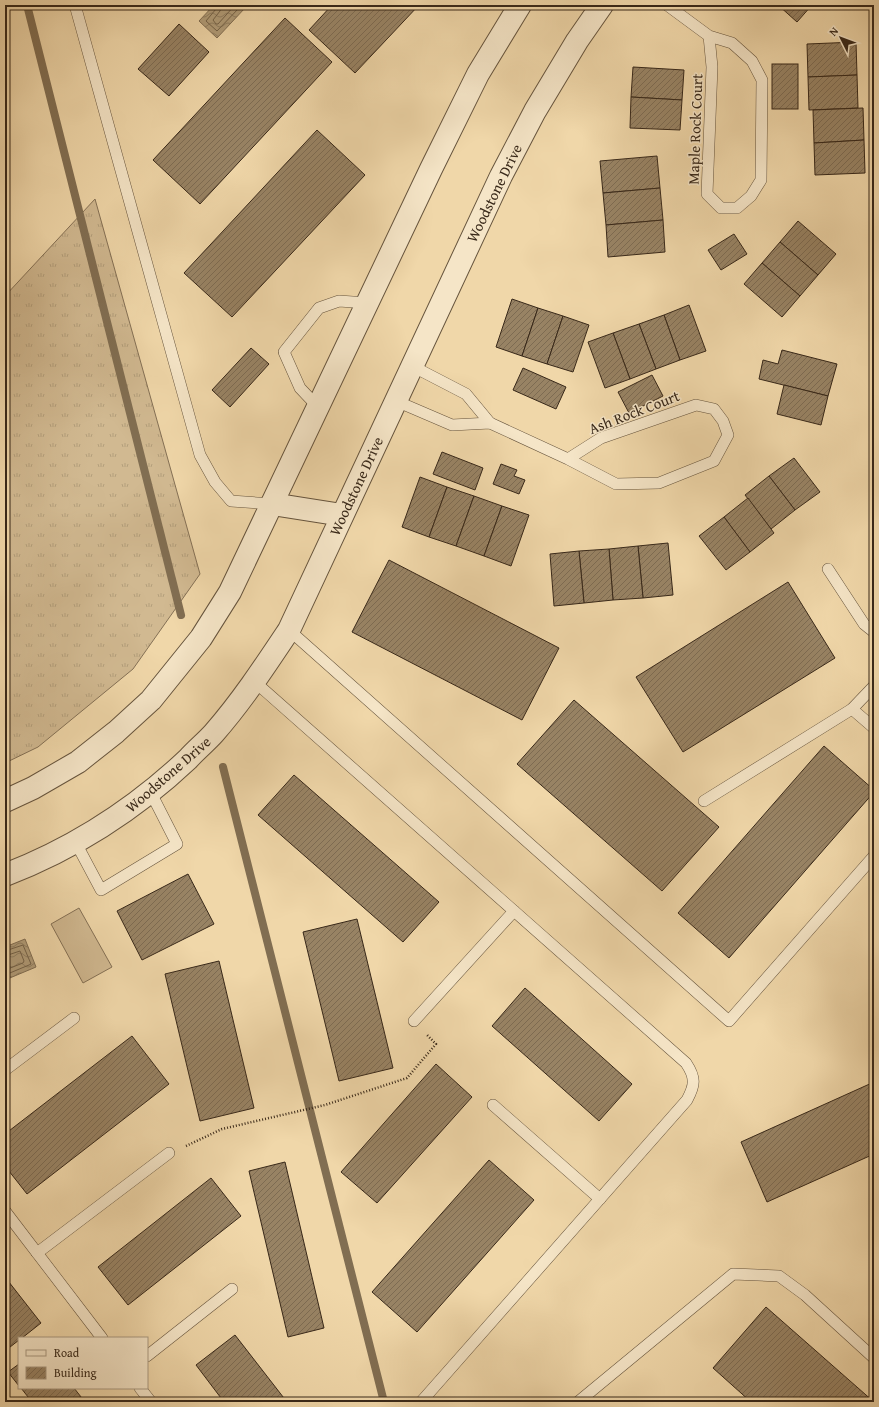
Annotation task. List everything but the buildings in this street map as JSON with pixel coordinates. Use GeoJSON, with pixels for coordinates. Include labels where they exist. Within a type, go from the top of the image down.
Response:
{"type":"FeatureCollection","features":[{"type":"Feature","properties":{"kind":"street"},"geometry":{"type":"LineString","coordinates":[[5,801],[33,788],[78,762],[116,732],[152,700],[206,631],[230,592],[367,303],[478,74],[520,5]]}},
{"type":"Feature","properties":{"kind":"street","name":"Woodstone Drive"},"geometry":{"type":"LineString","coordinates":[[5,875],[37,863],[76,843],[120,815],[170,776],[213,734],[255,682],[289,630],[501,176],[534,111],[577,41],[602,5]]}},
{"type":"Feature","properties":{"kind":"street"},"geometry":{"type":"LineString","coordinates":[[272,504],[342,514]]}},
{"type":"Feature","properties":{"kind":"lane"},"geometry":{"type":"LineString","coordinates":[[74,5],[200,455],[216,482],[231,501],[272,504]]}},
{"type":"Feature","properties":{"kind":"lane"},"geometry":{"type":"LineString","coordinates":[[668,5],[709,36]]}},
{"type":"Feature","properties":{"kind":"lane","name":"Maple Rock Court"},"geometry":{"type":"LineString","coordinates":[[709,36],[732,43],[752,61],[762,80],[761,180],[751,196],[737,208],[721,208],[708,194],[712,67],[709,36]]}},
{"type":"Feature","properties":{"kind":"lane"},"geometry":{"type":"LineString","coordinates":[[318,407],[300,388],[284,352],[319,308],[339,301],[367,303]]}},
{"type":"Feature","properties":{"kind":"lane","name":"Ash Rock Court"},"geometry":{"type":"LineString","coordinates":[[412,366],[466,394],[490,423],[568,459],[616,484],[659,483],[714,461],[728,435],[723,421],[714,409],[696,405],[601,438],[568,459]]}},
{"type":"Feature","properties":{"kind":"lane","name":"Ash Rock Court"},"geometry":{"type":"LineString","coordinates":[[396,401],[452,425],[490,423]]}},
{"type":"Feature","properties":{"kind":"lane"},"geometry":{"type":"LineString","coordinates":[[828,569],[864,624],[874,632]]}},
{"type":"Feature","properties":{"kind":"lane"},"geometry":{"type":"LineString","coordinates":[[289,630],[729,1021],[874,856]]}},
{"type":"Feature","properties":{"kind":"lane"},"geometry":{"type":"LineString","coordinates":[[255,682],[686,1063],[693,1074],[693,1089],[687,1100],[421,1402]]}},
{"type":"Feature","properties":{"kind":"lane"},"geometry":{"type":"LineString","coordinates":[[704,801],[852,709],[874,686]]}},
{"type":"Feature","properties":{"kind":"lane"},"geometry":{"type":"LineString","coordinates":[[852,709],[874,728]]}},
{"type":"Feature","properties":{"kind":"lane"},"geometry":{"type":"LineString","coordinates":[[76,843],[101,890],[177,844],[150,791]]}},
{"type":"Feature","properties":{"kind":"lane"},"geometry":{"type":"LineString","coordinates":[[414,1021],[514,910]]}},
{"type":"Feature","properties":{"kind":"lane"},"geometry":{"type":"LineString","coordinates":[[5,1070],[74,1018]]}},
{"type":"Feature","properties":{"kind":"lane"},"geometry":{"type":"LineString","coordinates":[[494,1106],[600,1200]]}},
{"type":"Feature","properties":{"kind":"lane"},"geometry":{"type":"LineString","coordinates":[[38,1253],[170,1153]]}},
{"type":"Feature","properties":{"kind":"lane"},"geometry":{"type":"LineString","coordinates":[[5,1211],[101,1337]]}},
{"type":"Feature","properties":{"kind":"lane"},"geometry":{"type":"LineString","coordinates":[[578,1402],[733,1274],[778,1276],[805,1295],[874,1358]]}},
{"type":"Feature","properties":{"kind":"lane"},"geometry":{"type":"LineString","coordinates":[[148,1355],[232,1289]]}},
{"type":"Feature","properties":{"kind":"lane"},"geometry":{"type":"LineString","coordinates":[[141,1389],[151,1402]]}},
{"type":"Feature","properties":{"kind":"path"},"geometry":{"type":"LineString","coordinates":[[170,1153],[222,1129],[325,1105],[407,1078],[436,1044],[414,1021]]}},
{"type":"Feature","properties":{"kind":"green space"},"geometry":{"type":"Polygon","coordinates":[[[95,199],[200,574],[133,669],[38,747],[5,763],[5,296],[95,199]]]}},
{"type":"Feature","properties":{"kind":"green space"},"geometry":{"type":"Polygon","coordinates":[[[79,908],[112,967],[83,983],[51,924],[79,908]]]}},
{"type":"Feature","properties":{"kind":"water"},"geometry":{"type":"Polygon","coordinates":[[[214,5],[242,5],[245,8],[217,38],[199,21],[214,5]]]}},
{"type":"Feature","properties":{"kind":"water"},"geometry":{"type":"Polygon","coordinates":[[[25,939],[36,967],[5,980],[5,947],[25,939]]]}},
{"type":"Feature","properties":{"kind":"waterway"},"geometry":{"type":"LineString","coordinates":[[27,5],[181,615]]}},
{"type":"Feature","properties":{"kind":"waterway"},"geometry":{"type":"LineString","coordinates":[[223,767],[384,1402]]}}]}
